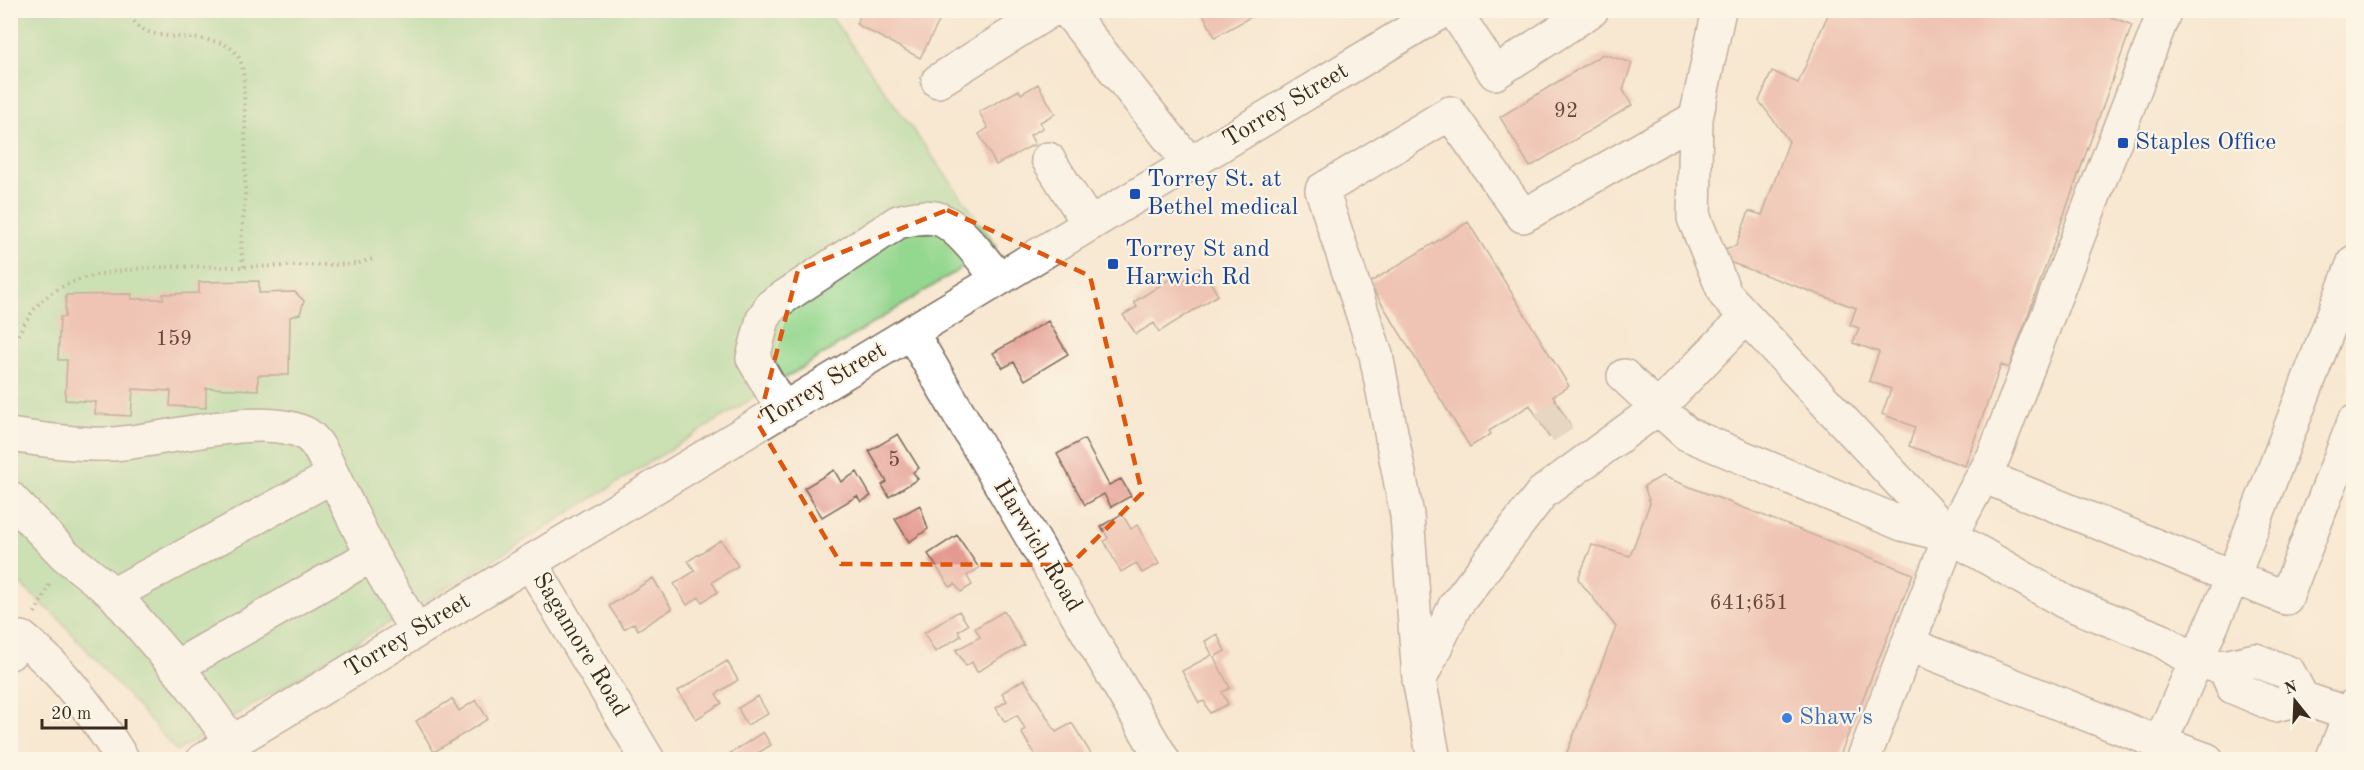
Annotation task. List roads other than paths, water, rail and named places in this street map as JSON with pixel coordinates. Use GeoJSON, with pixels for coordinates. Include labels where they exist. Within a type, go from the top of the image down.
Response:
{"type":"FeatureCollection","features":[{"type":"Feature","properties":{"kind":"main road"},"geometry":{"type":"LineString","coordinates":[[938,81],[1051,10]]}},
{"type":"Feature","properties":{"kind":"main road"},"geometry":{"type":"LineString","coordinates":[[1067,10],[1190,164]]}},
{"type":"Feature","properties":{"kind":"main road","name":"Torrey Street"},"geometry":{"type":"LineString","coordinates":[[214,754],[1444,10]]}},
{"type":"Feature","properties":{"kind":"main road"},"geometry":{"type":"LineString","coordinates":[[1454,10],[1495,73],[1592,10]]}},
{"type":"Feature","properties":{"kind":"main road"},"geometry":{"type":"LineString","coordinates":[[1719,10],[1696,118],[1694,218],[1725,294],[1950,536]]}},
{"type":"Feature","properties":{"kind":"main road"},"geometry":{"type":"LineString","coordinates":[[1863,759],[1950,536],[1994,456],[2165,10]]}},
{"type":"Feature","properties":{"kind":"main road"},"geometry":{"type":"LineString","coordinates":[[1434,759],[1419,679],[1407,515],[1376,355],[1322,190],[1450,113],[1523,216],[1696,118]]}},
{"type":"Feature","properties":{"kind":"main road"},"geometry":{"type":"LineString","coordinates":[[1048,159],[1089,224]]}},
{"type":"Feature","properties":{"kind":"main road"},"geometry":{"type":"LineString","coordinates":[[783,410],[753,358],[763,319],[772,305],[898,222],[916,218],[938,218],[964,237],[998,279]]}},
{"type":"Feature","properties":{"kind":"main road"},"geometry":{"type":"LineString","coordinates":[[2160,742],[2209,664],[2233,577],[2354,262]]}},
{"type":"Feature","properties":{"kind":"main road"},"geometry":{"type":"LineString","coordinates":[[1419,679],[1455,606],[1542,493],[1658,408],[1746,317]]}},
{"type":"Feature","properties":{"kind":"main road","name":"Harwich Road"},"geometry":{"type":"LineString","coordinates":[[911,332],[1163,759]]}},
{"type":"Feature","properties":{"kind":"main road"},"geometry":{"type":"LineString","coordinates":[[1624,376],[1688,434],[1902,524],[1950,536],[2066,602],[2161,640],[2209,664],[2234,687],[2275,705],[2302,698],[2352,712],[2332,759]]}},
{"type":"Feature","properties":{"kind":"main road"},"geometry":{"type":"LineString","coordinates":[[1983,476],[2286,598],[2354,422]]}},
{"type":"Feature","properties":{"kind":"main road"},"geometry":{"type":"LineString","coordinates":[[10,435],[108,444],[168,438],[220,428],[267,426],[294,430],[312,439],[372,555],[416,631]]}},
{"type":"Feature","properties":{"kind":"main road"},"geometry":{"type":"LineString","coordinates":[[114,594],[333,476]]}},
{"type":"Feature","properties":{"kind":"main road"},"geometry":{"type":"LineString","coordinates":[[10,498],[65,555],[114,594],[176,667],[214,754]]}},
{"type":"Feature","properties":{"kind":"main road"},"geometry":{"type":"LineString","coordinates":[[176,667],[372,555]]}},
{"type":"Feature","properties":{"kind":"main road","name":"Sagamore Road"},"geometry":{"type":"LineString","coordinates":[[530,562],[648,759]]}},
{"type":"Feature","properties":{"kind":"main road"},"geometry":{"type":"LineString","coordinates":[[1908,644],[2207,759]]}},
{"type":"Feature","properties":{"kind":"main road"},"geometry":{"type":"LineString","coordinates":[[16,646],[48,658],[99,721],[123,759]]}},
{"type":"Feature","properties":{"kind":"tunnel"},"geometry":{"type":"LineString","coordinates":[[1544,428],[1564,415]]}},
{"type":"Feature","properties":{"kind":"place","name":"Staples Office"},"geometry":{"type":"Point","coordinates":[2123,143]}},
{"type":"Feature","properties":{"kind":"place","name":"Torrey St. at Bethel medical"},"geometry":{"type":"Point","coordinates":[1135,194]}},
{"type":"Feature","properties":{"kind":"place","name":"Torrey St and Harwich Rd"},"geometry":{"type":"Point","coordinates":[1113,264]}},
{"type":"Feature","properties":{"kind":"place","name":"Shaw's"},"geometry":{"type":"Point","coordinates":[1787,718]}}]}
